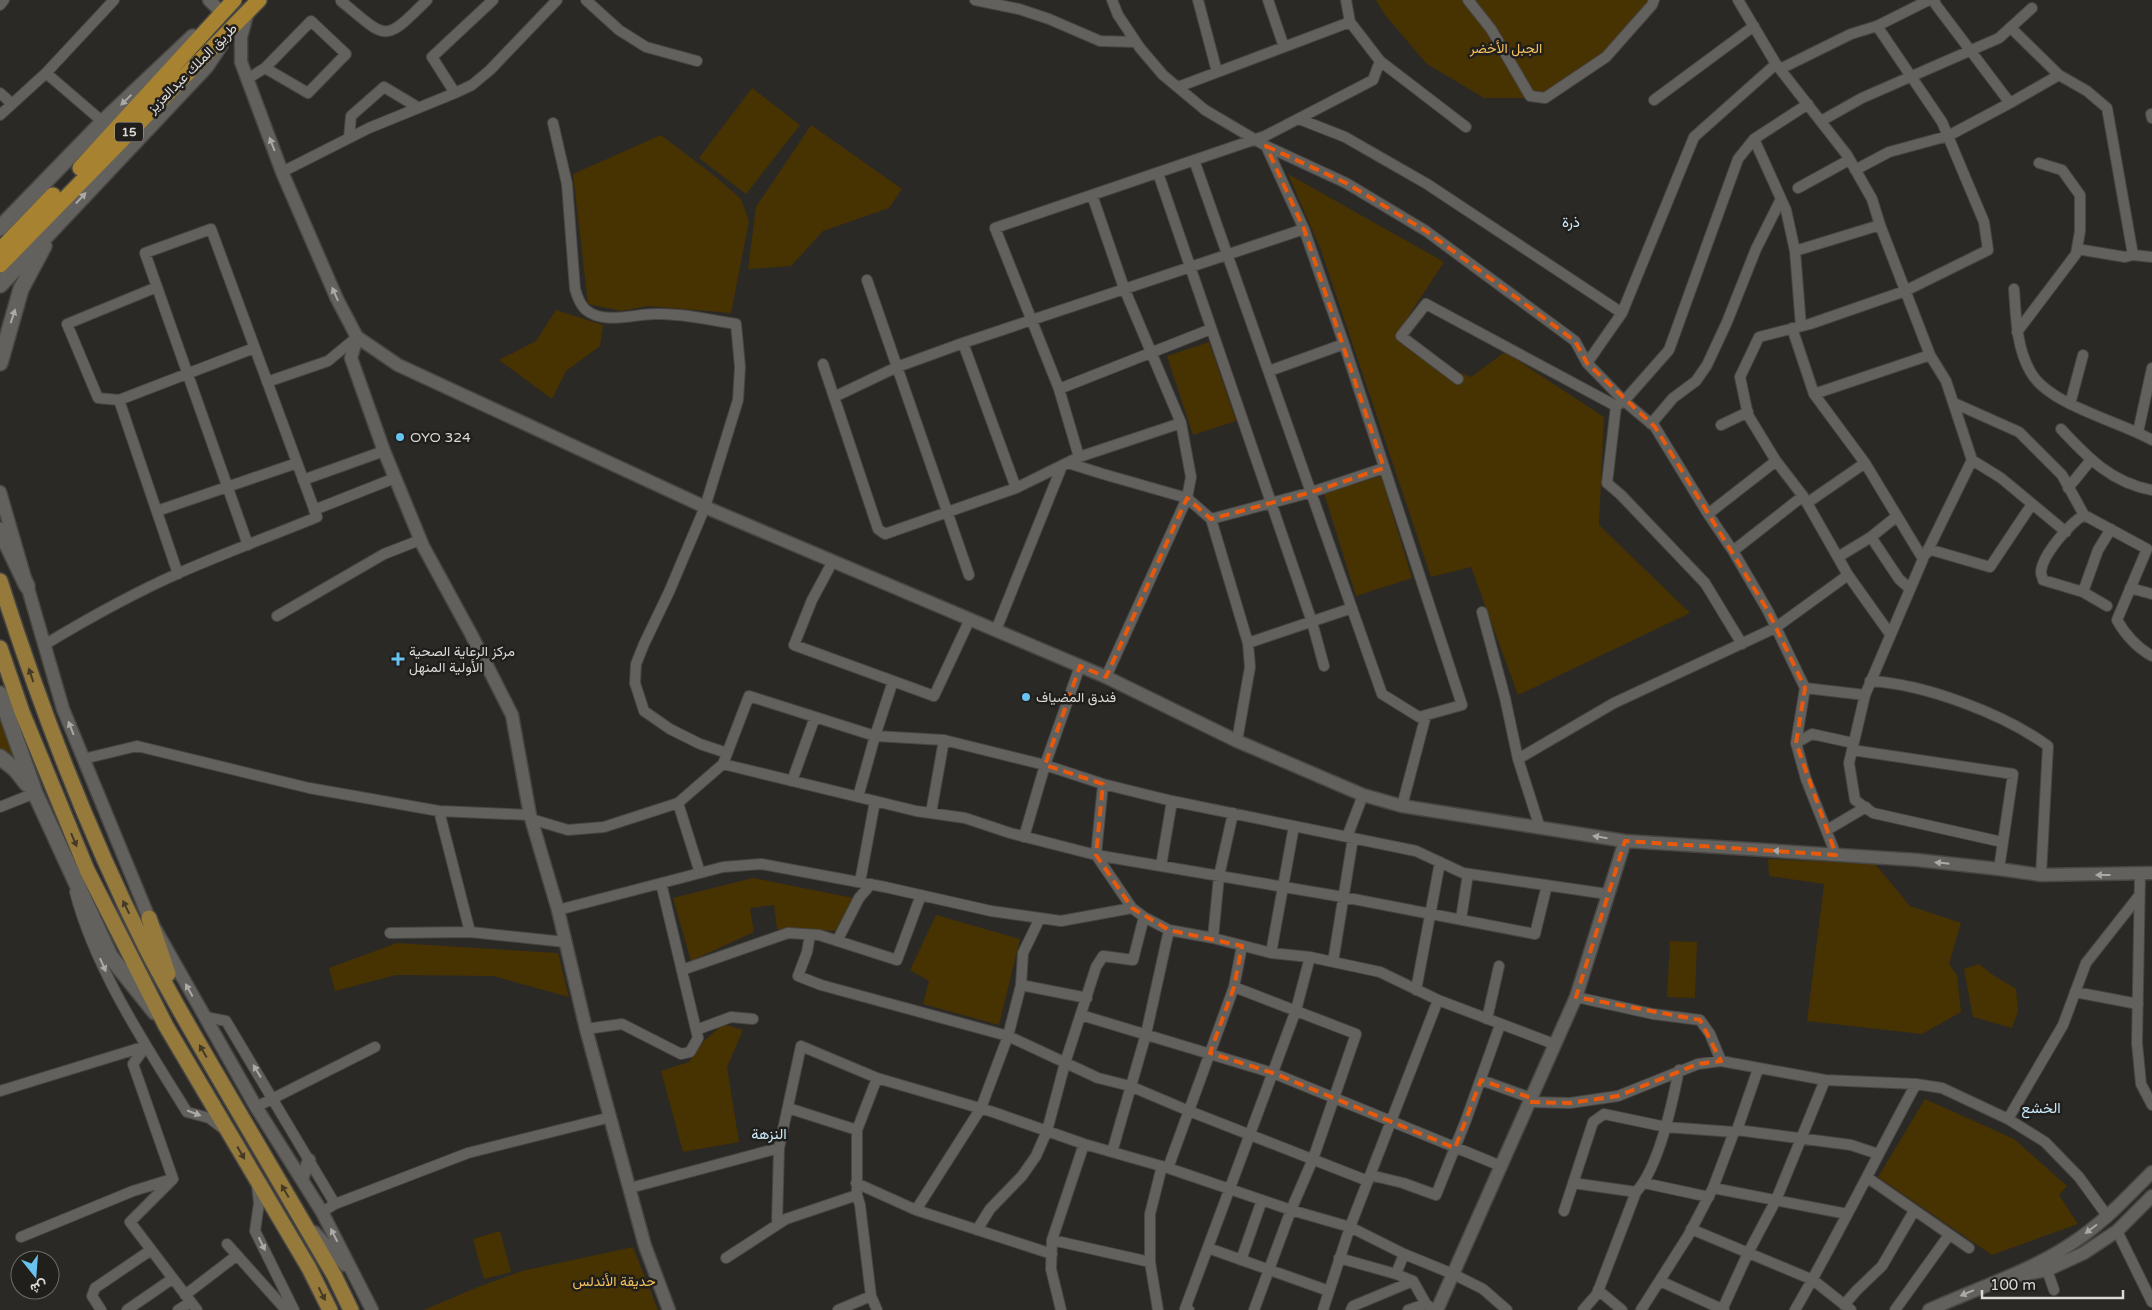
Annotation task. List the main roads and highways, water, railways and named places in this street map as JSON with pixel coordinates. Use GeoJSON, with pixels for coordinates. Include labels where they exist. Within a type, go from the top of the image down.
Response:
{"type":"FeatureCollection","features":[{"type":"Feature","properties":{"kind":"highway","name":"طريق الملك عبدالعزيز"},"geometry":{"type":"LineString","coordinates":[[0,250],[76,172],[234,0]]}},
{"type":"Feature","properties":{"kind":"highway","name":"طريق الملك عبدالعزيز"},"geometry":{"type":"LineString","coordinates":[[0,265],[254,5]]}},
{"type":"Feature","properties":{"kind":"main road"},"geometry":{"type":"LineString","coordinates":[[0,228],[103,122],[185,43],[218,17]]}},
{"type":"Feature","properties":{"kind":"main road"},"geometry":{"type":"LineString","coordinates":[[0,285],[206,66],[234,26]]}},
{"type":"Feature","properties":{"kind":"main road"},"geometry":{"type":"LineString","coordinates":[[0,363],[21,289],[38,256],[61,220]]}},
{"type":"Feature","properties":{"kind":"main road"},"geometry":{"type":"LineString","coordinates":[[0,530],[27,586]]}},
{"type":"Feature","properties":{"kind":"main road"},"geometry":{"type":"LineString","coordinates":[[0,581],[40,701],[72,786],[120,893],[147,949],[182,1013],[334,1275],[351,1310]]}},
{"type":"Feature","properties":{"kind":"main road"},"geometry":{"type":"LineString","coordinates":[[0,648],[22,712],[87,870],[166,1026],[309,1268],[330,1310]]}},
{"type":"Feature","properties":{"kind":"main road"},"geometry":{"type":"LineString","coordinates":[[0,694],[35,793],[110,956],[166,1026]]}},
{"type":"Feature","properties":{"kind":"main road"},"geometry":{"type":"LineString","coordinates":[[0,757],[16,770],[35,793]]}},
{"type":"Feature","properties":{"kind":"main road"},"geometry":{"type":"LineString","coordinates":[[149,918],[182,1013]]}},
{"type":"Feature","properties":{"kind":"place","name":"OYO 324"},"geometry":{"type":"Point","coordinates":[400,437]}},
{"type":"Feature","properties":{"kind":"place","name":"مركز الرعاية الصحية الأولية المنهل"},"geometry":{"type":"Point","coordinates":[398,659]}},
{"type":"Feature","properties":{"kind":"place","name":"فندق المضياف"},"geometry":{"type":"Point","coordinates":[1026,697]}},
{"type":"Feature","properties":{"kind":"district","name":"ذرة"},"geometry":{"type":"Point","coordinates":[1571,222]}},
{"type":"Feature","properties":{"kind":"district","name":"الخشع"},"geometry":{"type":"Point","coordinates":[2041,1108]}},
{"type":"Feature","properties":{"kind":"district","name":"النزهة"},"geometry":{"type":"Point","coordinates":[769,1134]}},
{"type":"Feature","properties":{"kind":"park label","name":"الجبل الأخضر"},"geometry":{"type":"Point","coordinates":[1506,48]}},
{"type":"Feature","properties":{"kind":"park label","name":"حديقة الأندلس"},"geometry":{"type":"Point","coordinates":[614,1281]}}]}
